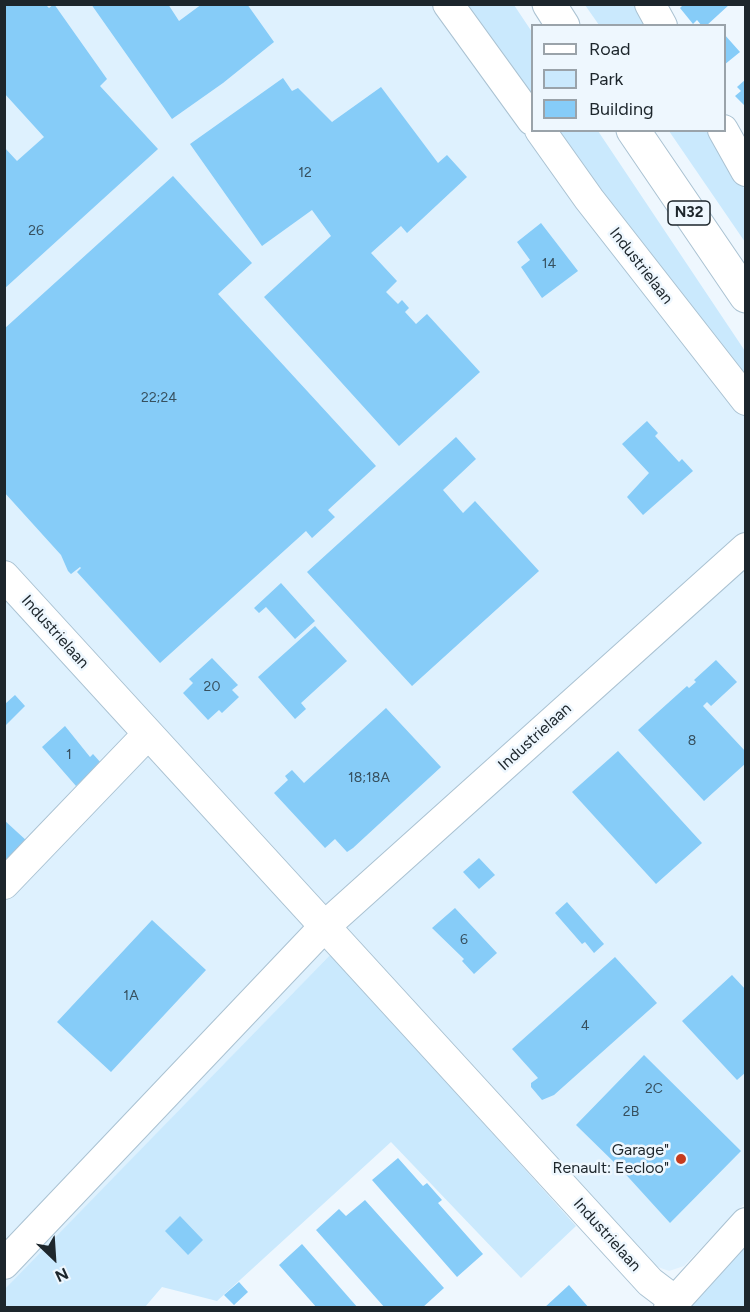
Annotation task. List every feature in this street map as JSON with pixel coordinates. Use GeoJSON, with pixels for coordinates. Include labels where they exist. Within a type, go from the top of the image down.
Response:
{"type":"FeatureCollection","features":[{"type":"Feature","properties":{"kind":"main road"},"geometry":{"type":"LineString","coordinates":[[549,4],[562,24]]}},
{"type":"Feature","properties":{"kind":"main road","name":"N32"},"geometry":{"type":"LineString","coordinates":[[634,132],[746,296]]}},
{"type":"Feature","properties":{"kind":"street"},"geometry":{"type":"LineString","coordinates":[[448,4],[531,119]]}},
{"type":"Feature","properties":{"kind":"street"},"geometry":{"type":"LineString","coordinates":[[650,4],[661,24]]}},
{"type":"Feature","properties":{"kind":"street","name":"Industrielaan"},"geometry":{"type":"LineString","coordinates":[[541,132],[588,199],[746,400]]}},
{"type":"Feature","properties":{"kind":"street"},"geometry":{"type":"LineString","coordinates":[[724,132],[746,171]]}},
{"type":"Feature","properties":{"kind":"street","name":"Industrielaan"},"geometry":{"type":"LineString","coordinates":[[324,927],[746,548]]}},
{"type":"Feature","properties":{"kind":"street","name":"Industrielaan"},"geometry":{"type":"LineString","coordinates":[[4,576],[672,1304]]}},
{"type":"Feature","properties":{"kind":"street"},"geometry":{"type":"LineString","coordinates":[[4,884],[148,734]]}},
{"type":"Feature","properties":{"kind":"street"},"geometry":{"type":"LineString","coordinates":[[4,1264],[324,927]]}},
{"type":"Feature","properties":{"kind":"street"},"geometry":{"type":"LineString","coordinates":[[672,1304],[746,1223]]}},
{"type":"Feature","properties":{"kind":"shaded area"},"geometry":{"type":"Polygon","coordinates":[[[5,5],[461,5],[531,99],[531,132],[556,132],[745,385],[745,1203],[684,1266],[669,1271],[650,1264],[331,954],[5,1290],[5,5]]]}},
{"type":"Feature","properties":{"kind":"green space"},"geometry":{"type":"Polygon","coordinates":[[[461,5],[514,5],[531,30],[531,99],[461,5]]]}},
{"type":"Feature","properties":{"kind":"green space"},"geometry":{"type":"Polygon","coordinates":[[[585,5],[644,5],[654,24],[598,24],[585,5]]]}},
{"type":"Feature","properties":{"kind":"green space"},"geometry":{"type":"Polygon","coordinates":[[[556,132],[599,132],[745,351],[745,385],[556,132]]]}},
{"type":"Feature","properties":{"kind":"green space"},"geometry":{"type":"Polygon","coordinates":[[[670,132],[713,132],[745,190],[745,242],[670,132]]]}},
{"type":"Feature","properties":{"kind":"green space"},"geometry":{"type":"Polygon","coordinates":[[[331,954],[576,1226],[521,1278],[391,1142],[217,1301],[162,1287],[145,1307],[5,1307],[4,1290],[331,954]]]}},
{"type":"Feature","properties":{"kind":"green space"},"geometry":{"type":"Polygon","coordinates":[[[745,1245],[745,1307],[684,1307],[745,1245]]]}},
{"type":"Feature","properties":{"kind":"building"},"geometry":{"type":"Polygon","coordinates":[[[4,4],[45,4],[49,8],[54,4],[107,79],[100,86],[158,149],[4,289],[4,147],[17,161],[44,137],[4,93],[4,4]]]}},
{"type":"Feature","properties":{"kind":"building"},"geometry":{"type":"Polygon","coordinates":[[[91,4],[168,4],[179,21],[202,4],[247,4],[274,42],[223,83],[172,119],[91,4]]]}},
{"type":"Feature","properties":{"kind":"building"},"geometry":{"type":"Polygon","coordinates":[[[684,4],[730,4],[708,24],[700,24],[697,20],[693,24],[680,8],[684,4]]]}},
{"type":"Feature","properties":{"kind":"building"},"geometry":{"type":"Polygon","coordinates":[[[726,36],[740,52],[726,63],[726,36]]]}},
{"type":"Feature","properties":{"kind":"building"},"geometry":{"type":"Polygon","coordinates":[[[283,78],[292,91],[298,88],[332,122],[381,87],[438,163],[447,155],[467,177],[407,233],[401,226],[371,253],[397,281],[386,292],[398,304],[402,300],[409,308],[405,312],[416,324],[427,314],[480,372],[399,446],[264,297],[331,236],[312,210],[262,246],[190,144],[283,78]]]}},
{"type":"Feature","properties":{"kind":"building"},"geometry":{"type":"Polygon","coordinates":[[[746,79],[746,107],[735,96],[741,91],[737,87],[746,79]]]}},
{"type":"Feature","properties":{"kind":"building"},"geometry":{"type":"Polygon","coordinates":[[[173,176],[252,263],[218,294],[376,466],[328,510],[335,517],[312,538],[306,531],[160,663],[77,572],[80,567],[71,574],[68,571],[61,555],[4,492],[4,329],[173,176]]]}},
{"type":"Feature","properties":{"kind":"building"},"geometry":{"type":"Polygon","coordinates":[[[541,223],[578,271],[542,298],[521,267],[530,260],[517,242],[541,223]]]}},
{"type":"Feature","properties":{"kind":"building"},"geometry":{"type":"Polygon","coordinates":[[[647,421],[658,433],[655,436],[679,462],[682,459],[693,471],[643,515],[627,497],[649,473],[622,444],[647,421]]]}},
{"type":"Feature","properties":{"kind":"building"},"geometry":{"type":"Polygon","coordinates":[[[456,437],[476,459],[443,490],[463,513],[475,501],[539,571],[412,686],[307,572],[456,437]]]}},
{"type":"Feature","properties":{"kind":"building"},"geometry":{"type":"Polygon","coordinates":[[[281,583],[315,621],[295,639],[266,607],[259,613],[254,608],[281,583]]]}},
{"type":"Feature","properties":{"kind":"building"},"geometry":{"type":"Polygon","coordinates":[[[315,626],[347,661],[301,703],[306,709],[295,719],[258,677],[315,626]]]}},
{"type":"Feature","properties":{"kind":"building"},"geometry":{"type":"Polygon","coordinates":[[[212,658],[238,685],[232,690],[239,697],[222,713],[219,710],[208,720],[183,693],[193,683],[189,679],[212,658]]]}},
{"type":"Feature","properties":{"kind":"building"},"geometry":{"type":"Polygon","coordinates":[[[716,660],[737,682],[711,706],[707,702],[703,706],[746,752],[746,763],[704,801],[638,730],[687,686],[689,688],[696,682],[694,680],[716,660]]]}},
{"type":"Feature","properties":{"kind":"building"},"geometry":{"type":"Polygon","coordinates":[[[15,695],[25,706],[5,726],[5,704],[15,695]]]}},
{"type":"Feature","properties":{"kind":"building"},"geometry":{"type":"Polygon","coordinates":[[[386,708],[441,767],[353,848],[347,852],[335,839],[325,848],[274,793],[288,780],[285,776],[292,770],[304,783],[386,708]]]}},
{"type":"Feature","properties":{"kind":"building"},"geometry":{"type":"Polygon","coordinates":[[[65,726],[90,757],[93,754],[101,763],[76,786],[42,747],[65,726]]]}},
{"type":"Feature","properties":{"kind":"building"},"geometry":{"type":"Polygon","coordinates":[[[618,751],[702,843],[656,884],[572,792],[618,751]]]}},
{"type":"Feature","properties":{"kind":"building"},"geometry":{"type":"Polygon","coordinates":[[[4,820],[28,842],[4,867],[4,820]]]}},
{"type":"Feature","properties":{"kind":"building"},"geometry":{"type":"Polygon","coordinates":[[[479,858],[495,875],[479,889],[463,872],[479,858]]]}},
{"type":"Feature","properties":{"kind":"building"},"geometry":{"type":"Polygon","coordinates":[[[567,902],[604,944],[594,953],[585,942],[582,944],[555,913],[567,902]]]}},
{"type":"Feature","properties":{"kind":"building"},"geometry":{"type":"Polygon","coordinates":[[[455,908],[497,953],[474,974],[462,961],[464,959],[432,928],[455,908]]]}},
{"type":"Feature","properties":{"kind":"building"},"geometry":{"type":"Polygon","coordinates":[[[152,920],[206,970],[111,1072],[57,1022],[152,920]]]}},
{"type":"Feature","properties":{"kind":"building"},"geometry":{"type":"Polygon","coordinates":[[[615,957],[657,1003],[554,1095],[542,1100],[531,1087],[531,1083],[538,1078],[512,1049],[615,957]]]}},
{"type":"Feature","properties":{"kind":"building"},"geometry":{"type":"Polygon","coordinates":[[[732,975],[746,990],[746,1072],[737,1080],[682,1021],[732,975]]]}},
{"type":"Feature","properties":{"kind":"building"},"geometry":{"type":"Polygon","coordinates":[[[644,1055],[741,1151],[670,1223],[620,1168],[576,1125],[644,1055]]]}},
{"type":"Feature","properties":{"kind":"building"},"geometry":{"type":"Polygon","coordinates":[[[398,1158],[423,1186],[427,1183],[442,1200],[438,1203],[483,1254],[457,1277],[372,1180],[398,1158]]]}},
{"type":"Feature","properties":{"kind":"building"},"geometry":{"type":"Polygon","coordinates":[[[365,1200],[444,1288],[422,1308],[385,1308],[316,1230],[339,1209],[346,1216],[365,1200]]]}},
{"type":"Feature","properties":{"kind":"building"},"geometry":{"type":"Polygon","coordinates":[[[180,1216],[203,1240],[188,1255],[165,1231],[180,1216]]]}},
{"type":"Feature","properties":{"kind":"building"},"geometry":{"type":"Polygon","coordinates":[[[302,1244],[358,1308],[317,1308],[279,1265],[302,1244]]]}},
{"type":"Feature","properties":{"kind":"building"},"geometry":{"type":"Polygon","coordinates":[[[239,1282],[248,1292],[234,1305],[224,1295],[239,1282]]]}},
{"type":"Feature","properties":{"kind":"building"},"geometry":{"type":"Polygon","coordinates":[[[569,1285],[589,1308],[544,1308],[569,1285]]]}},
{"type":"Feature","properties":{"kind":"place","name":"Garage\" Renault: Eecloo\""},"geometry":{"type":"Point","coordinates":[681,1159]}}]}
